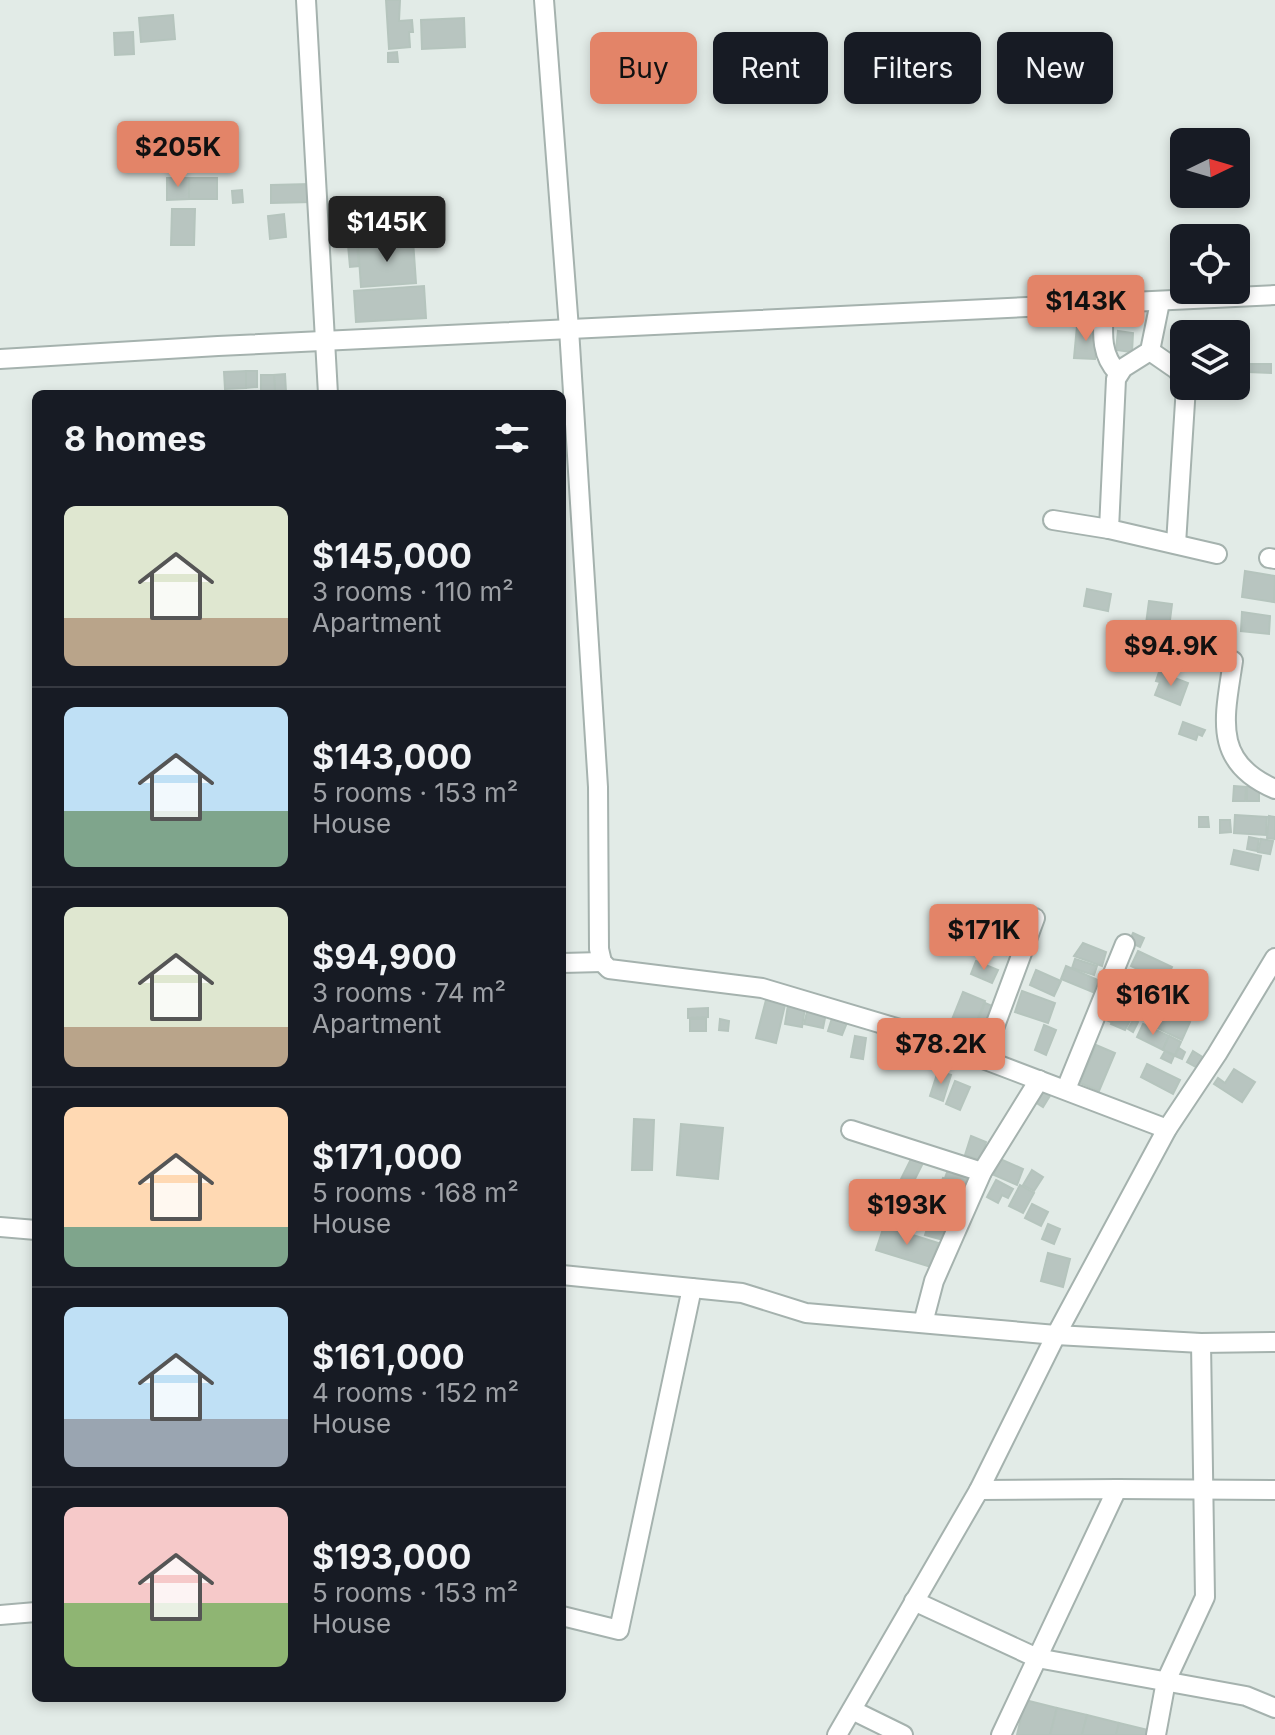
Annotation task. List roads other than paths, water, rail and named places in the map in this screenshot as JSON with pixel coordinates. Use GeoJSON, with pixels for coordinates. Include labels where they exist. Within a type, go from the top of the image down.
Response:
{"type":"FeatureCollection","features":[{"type":"Feature","properties":{"kind":"street"},"geometry":{"type":"LineString","coordinates":[[306,0],[328,390]]}},
{"type":"Feature","properties":{"kind":"street"},"geometry":{"type":"LineString","coordinates":[[544,0],[569,329],[598,787],[599,949],[602,962],[609,969],[762,988],[920,1035],[1167,1129]]}},
{"type":"Feature","properties":{"kind":"street"},"geometry":{"type":"LineString","coordinates":[[0,359],[1275,295]]}},
{"type":"Feature","properties":{"kind":"street"},"geometry":{"type":"LineString","coordinates":[[1118,373],[1150,351],[1160,302]]}},
{"type":"Feature","properties":{"kind":"street"},"geometry":{"type":"LineString","coordinates":[[1104,305],[1102,342],[1109,364],[1118,373],[1109,529]]}},
{"type":"Feature","properties":{"kind":"street"},"geometry":{"type":"LineString","coordinates":[[1150,351],[1170,365]]}},
{"type":"Feature","properties":{"kind":"street"},"geometry":{"type":"LineString","coordinates":[[1176,544],[1185,400]]}},
{"type":"Feature","properties":{"kind":"street"},"geometry":{"type":"LineString","coordinates":[[1053,520],[1109,529],[1217,554]]}},
{"type":"Feature","properties":{"kind":"street"},"geometry":{"type":"LineString","coordinates":[[1233,661],[1224,720],[1225,736],[1247,773],[1275,789]]}},
{"type":"Feature","properties":{"kind":"street"},"geometry":{"type":"LineString","coordinates":[[983,1058],[1035,918]]}},
{"type":"Feature","properties":{"kind":"street"},"geometry":{"type":"LineString","coordinates":[[1066,1089],[1125,944]]}},
{"type":"Feature","properties":{"kind":"street"},"geometry":{"type":"LineString","coordinates":[[837,1735],[979,1490],[1056,1335],[1167,1129],[1275,958]]}},
{"type":"Feature","properties":{"kind":"street"},"geometry":{"type":"LineString","coordinates":[[566,963],[602,962]]}},
{"type":"Feature","properties":{"kind":"street"},"geometry":{"type":"LineString","coordinates":[[923,1323],[934,1281],[982,1172],[1039,1080]]}},
{"type":"Feature","properties":{"kind":"street"},"geometry":{"type":"LineString","coordinates":[[851,1130],[982,1172]]}},
{"type":"Feature","properties":{"kind":"street"},"geometry":{"type":"LineString","coordinates":[[0,1227],[32,1230]]}},
{"type":"Feature","properties":{"kind":"street"},"geometry":{"type":"LineString","coordinates":[[566,1275],[742,1293],[806,1313],[1056,1335],[1201,1343],[1275,1342]]}},
{"type":"Feature","properties":{"kind":"street"},"geometry":{"type":"LineString","coordinates":[[566,1617],[619,1630],[692,1288]]}},
{"type":"Feature","properties":{"kind":"street"},"geometry":{"type":"LineString","coordinates":[[1156,1735],[1166,1681],[1205,1597],[1201,1343]]}},
{"type":"Feature","properties":{"kind":"street"},"geometry":{"type":"LineString","coordinates":[[1001,1735],[1117,1489]]}},
{"type":"Feature","properties":{"kind":"street"},"geometry":{"type":"LineString","coordinates":[[979,1490],[1275,1490]]}},
{"type":"Feature","properties":{"kind":"street"},"geometry":{"type":"LineString","coordinates":[[914,1601],[1037,1658],[1246,1696],[1275,1708]]}},
{"type":"Feature","properties":{"kind":"street"},"geometry":{"type":"LineString","coordinates":[[0,1615],[32,1612]]}},
{"type":"Feature","properties":{"kind":"street"},"geometry":{"type":"LineString","coordinates":[[852,1710],[903,1735]]}}]}
